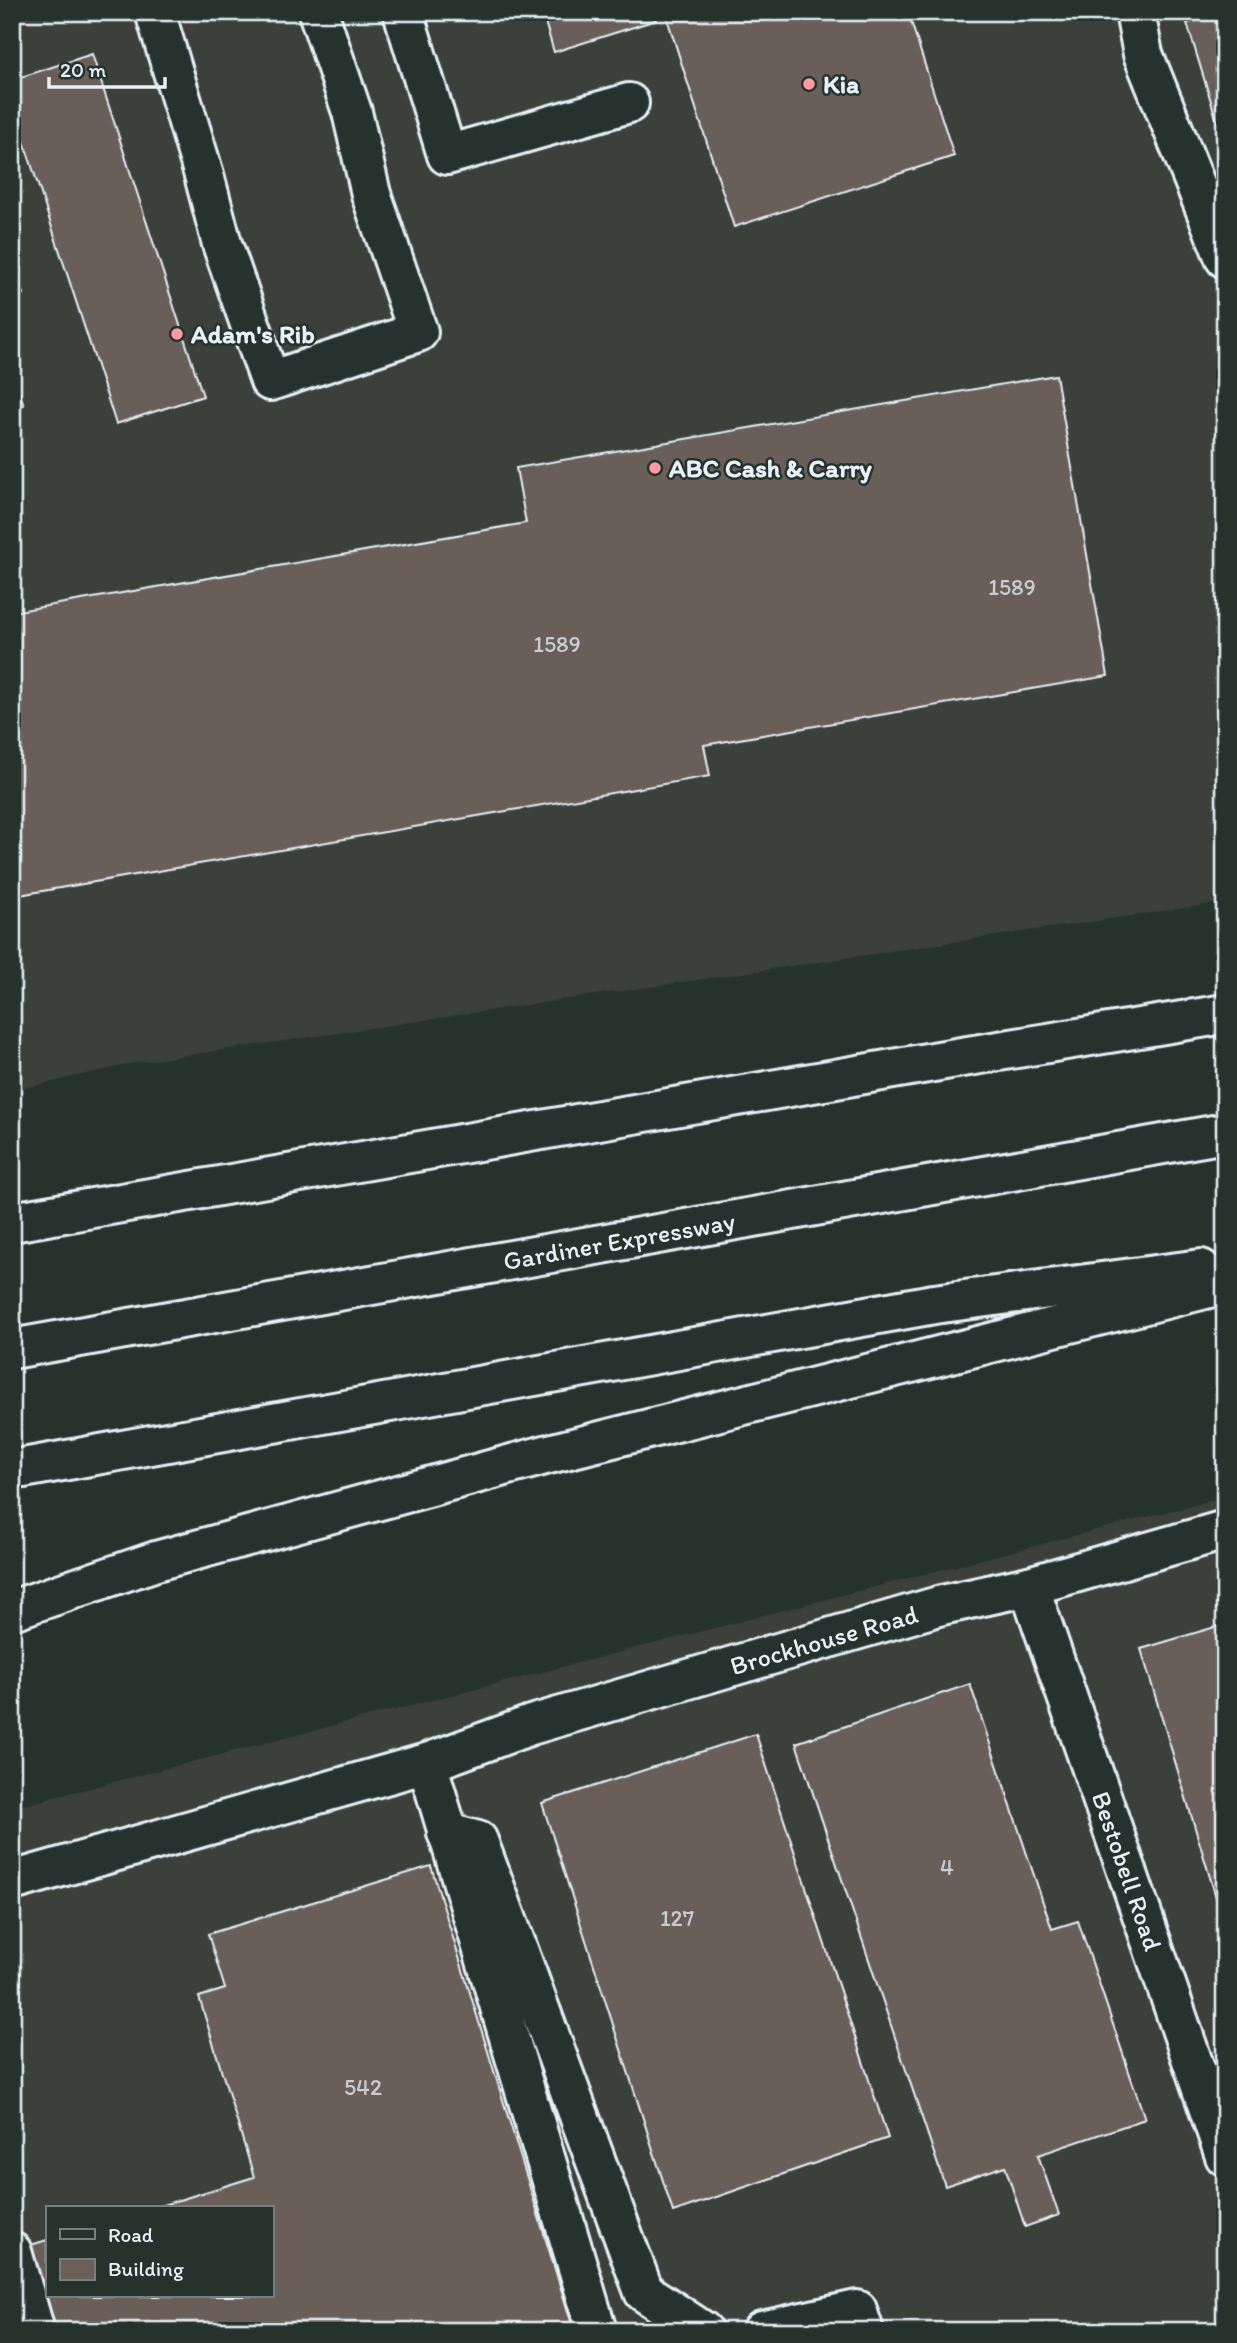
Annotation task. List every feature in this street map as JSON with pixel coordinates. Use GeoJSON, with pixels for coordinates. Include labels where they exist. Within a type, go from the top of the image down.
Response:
{"type":"FeatureCollection","features":[{"type":"Feature","properties":{"kind":"main road"},"geometry":{"type":"LineString","coordinates":[[155,12],[222,244],[270,380],[418,332],[371,194],[352,112],[318,12]]}},
{"type":"Feature","properties":{"kind":"main road"},"geometry":{"type":"LineString","coordinates":[[403,12],[447,155],[629,103]]}},
{"type":"Feature","properties":{"kind":"main road"},"geometry":{"type":"LineString","coordinates":[[1135,12],[1143,54],[1225,258]]}},
{"type":"Feature","properties":{"kind":"main road"},"geometry":{"type":"LineString","coordinates":[[12,1222],[1225,1014]]}},
{"type":"Feature","properties":{"kind":"main road","name":"Gardiner Expressway"},"geometry":{"type":"LineString","coordinates":[[12,1349],[1225,1133]]}},
{"type":"Feature","properties":{"kind":"main road"},"geometry":{"type":"LineString","coordinates":[[12,1469],[934,1304],[1225,1266]]}},
{"type":"Feature","properties":{"kind":"main road"},"geometry":{"type":"LineString","coordinates":[[12,1609],[156,1562],[545,1455],[1225,1284]]}},
{"type":"Feature","properties":{"kind":"main road","name":"Brockhouse Road"},"geometry":{"type":"LineString","coordinates":[[12,1881],[426,1763],[531,1725],[942,1605],[1029,1586],[1225,1530]]}},
{"type":"Feature","properties":{"kind":"main road","name":"Bestobell Road"},"geometry":{"type":"LineString","coordinates":[[1029,1586],[1225,2157]]}},
{"type":"Feature","properties":{"kind":"main road"},"geometry":{"type":"LineString","coordinates":[[426,1763],[597,2331]]}},
{"type":"Feature","properties":{"kind":"main road"},"geometry":{"type":"LineString","coordinates":[[447,1833],[478,1840],[644,2292],[704,2331]]}},
{"type":"Feature","properties":{"kind":"main road"},"geometry":{"type":"LineString","coordinates":[[12,2252],[35,2331]]}},
{"type":"Feature","properties":{"kind":"main road"},"geometry":{"type":"LineString","coordinates":[[762,2331],[857,2310],[864,2331]]}},
{"type":"Feature","properties":{"kind":"shaded area"},"geometry":{"type":"Polygon","coordinates":[[[12,12],[1225,12],[1225,902],[134,1063],[12,1091],[12,12]]]}},
{"type":"Feature","properties":{"kind":"shaded area"},"geometry":{"type":"Polygon","coordinates":[[[1225,1497],[1225,2331],[12,2331],[12,1808],[1225,1497]]]}},
{"type":"Feature","properties":{"kind":"building"},"geometry":{"type":"Polygon","coordinates":[[[542,12],[653,12],[656,20],[554,52],[542,12]]]}},
{"type":"Feature","properties":{"kind":"building","name":"Kia"},"geometry":{"type":"Polygon","coordinates":[[[665,12],[908,12],[954,156],[734,227],[665,12]]]}},
{"type":"Feature","properties":{"kind":"building"},"geometry":{"type":"Polygon","coordinates":[[[1198,12],[1225,12],[1225,119],[1217,121],[1187,23],[1200,19],[1198,12]]]}},
{"type":"Feature","properties":{"kind":"building"},"geometry":{"type":"Polygon","coordinates":[[[92,54],[203,396],[116,424],[12,105],[12,80],[92,54]]]}},
{"type":"Feature","properties":{"kind":"building"},"geometry":{"type":"Polygon","coordinates":[[[12,266],[23,294],[12,298],[12,266]]]}},
{"type":"Feature","properties":{"kind":"building"},"geometry":{"type":"Polygon","coordinates":[[[12,373],[24,405],[12,409],[12,373]]]}},
{"type":"Feature","properties":{"kind":"building"},"geometry":{"type":"Polygon","coordinates":[[[1056,375],[1108,676],[704,745],[710,776],[19,895],[12,858],[12,612],[526,523],[516,468],[1056,375]]]}},
{"type":"Feature","properties":{"kind":"building"},"geometry":{"type":"Polygon","coordinates":[[[1225,1624],[1225,1927],[1141,1649],[1225,1624]]]}},
{"type":"Feature","properties":{"kind":"building"},"geometry":{"type":"Polygon","coordinates":[[[970,1684],[1052,1929],[1078,1921],[1145,2119],[1038,2155],[1059,2215],[1025,2227],[1005,2166],[945,2186],[796,1743],[970,1684]]]}},
{"type":"Feature","properties":{"kind":"building"},"geometry":{"type":"Polygon","coordinates":[[[756,1734],[888,2138],[673,2212],[542,1803],[756,1734]]]}},
{"type":"Feature","properties":{"kind":"building"},"geometry":{"type":"Polygon","coordinates":[[[431,1866],[574,2331],[47,2331],[21,2248],[46,2240],[46,2298],[273,2298],[273,2206],[160,2206],[254,2177],[199,1997],[225,1989],[208,1934],[431,1866]]]}},
{"type":"Feature","properties":{"kind":"place","name":"Kia"},"geometry":{"type":"Point","coordinates":[809,84]}},
{"type":"Feature","properties":{"kind":"place","name":"Adam's Rib"},"geometry":{"type":"Point","coordinates":[177,334]}},
{"type":"Feature","properties":{"kind":"place","name":"ABC Cash & Carry"},"geometry":{"type":"Point","coordinates":[655,468]}}]}
